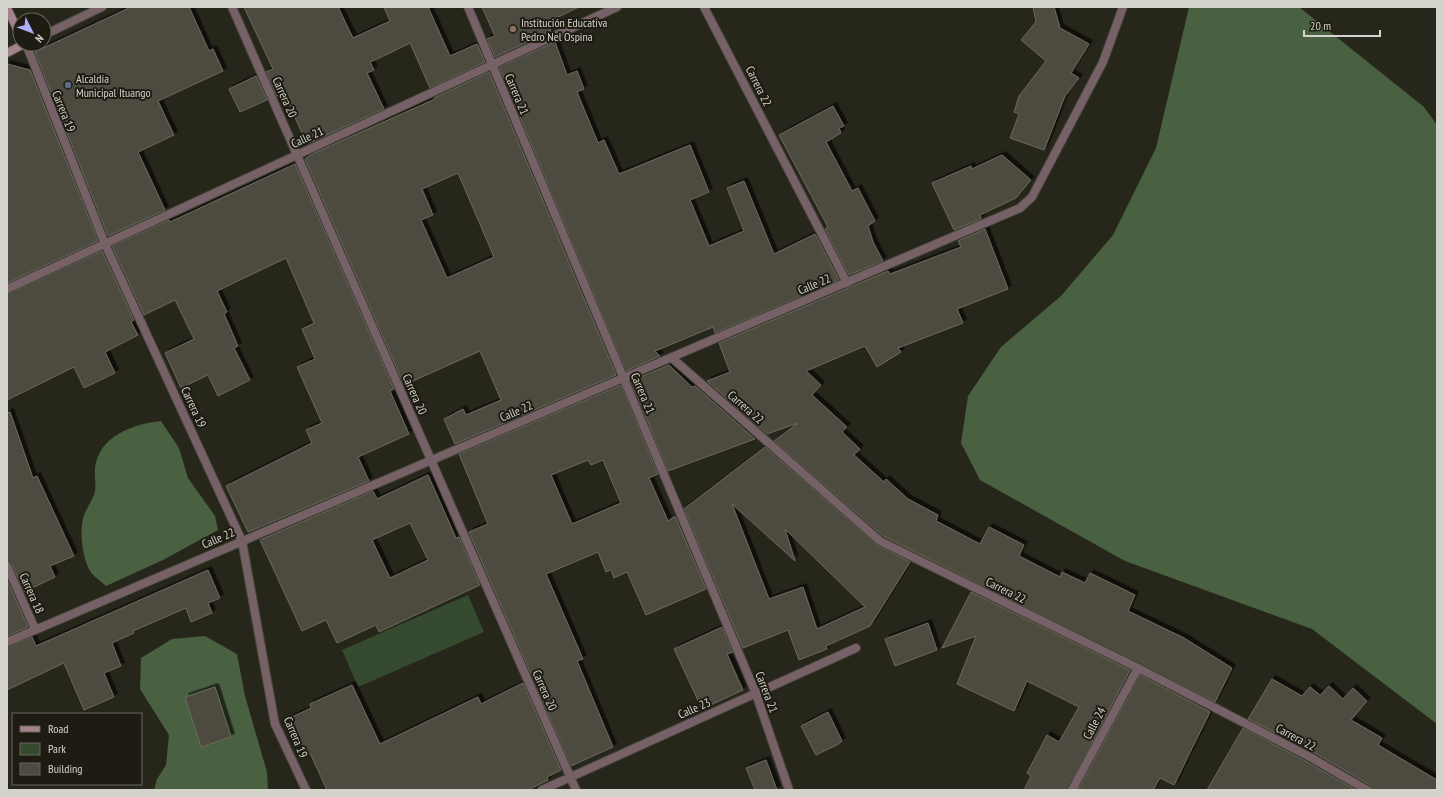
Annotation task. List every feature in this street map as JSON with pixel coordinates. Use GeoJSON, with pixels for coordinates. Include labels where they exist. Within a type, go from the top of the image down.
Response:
{"type":"FeatureCollection","features":[{"type":"Feature","properties":{"kind":"main road"},"geometry":{"type":"LineString","coordinates":[[7,8],[12,18]]}},
{"type":"Feature","properties":{"kind":"street"},"geometry":{"type":"LineString","coordinates":[[52,31],[102,7]]}},
{"type":"Feature","properties":{"kind":"street","name":"Carrera 20"},"geometry":{"type":"LineString","coordinates":[[232,7],[576,790]]}},
{"type":"Feature","properties":{"kind":"street","name":"Carrera 21"},"geometry":{"type":"LineString","coordinates":[[468,7],[756,694],[789,790]]}},
{"type":"Feature","properties":{"kind":"street","name":"Calle 21"},"geometry":{"type":"LineString","coordinates":[[7,289],[617,7]]}},
{"type":"Feature","properties":{"kind":"street","name":"Carrera 22"},"geometry":{"type":"LineString","coordinates":[[704,7],[847,283]]}},
{"type":"Feature","properties":{"kind":"street","name":"Calle 22"},"geometry":{"type":"LineString","coordinates":[[7,642],[1020,208],[1032,197],[1103,62],[1123,7]]}},
{"type":"Feature","properties":{"kind":"street","name":"Carrera 19"},"geometry":{"type":"LineString","coordinates":[[28,52],[105,244],[242,541],[275,724],[306,790]]}},
{"type":"Feature","properties":{"kind":"street","name":"Carrera 22"},"geometry":{"type":"LineString","coordinates":[[672,358],[880,541],[1138,668],[1310,757],[1367,790]]}},
{"type":"Feature","properties":{"kind":"street","name":"Carrera 18"},"geometry":{"type":"LineString","coordinates":[[7,566],[35,630]]}},
{"type":"Feature","properties":{"kind":"street","name":"Calle 23"},"geometry":{"type":"LineString","coordinates":[[542,790],[856,648]]}},
{"type":"Feature","properties":{"kind":"street","name":"Calle 24"},"geometry":{"type":"LineString","coordinates":[[1072,790],[1138,668]]}},
{"type":"Feature","properties":{"kind":"green space"},"geometry":{"type":"Polygon","coordinates":[[[1189,7],[1299,7],[1424,107],[1437,125],[1437,724],[1312,629],[1125,561],[980,480],[961,443],[968,396],[1001,347],[1061,296],[1113,235],[1156,148],[1189,7]]]}},
{"type":"Feature","properties":{"kind":"green space"},"geometry":{"type":"Polygon","coordinates":[[[161,421],[179,448],[188,478],[215,516],[218,530],[163,560],[106,586],[90,571],[83,551],[82,543],[82,521],[95,492],[95,468],[98,457],[110,440],[119,434],[139,425],[161,421]]]}},
{"type":"Feature","properties":{"kind":"green space"},"geometry":{"type":"Polygon","coordinates":[[[468,595],[484,632],[358,687],[342,650],[468,595]]]}},
{"type":"Feature","properties":{"kind":"green space"},"geometry":{"type":"Polygon","coordinates":[[[205,636],[237,654],[245,696],[267,772],[268,790],[154,790],[157,779],[166,765],[169,735],[140,689],[141,658],[172,639],[205,636]]]}},
{"type":"Feature","properties":{"kind":"building"},"geometry":{"type":"Polygon","coordinates":[[[131,7],[189,7],[209,51],[213,49],[223,71],[158,101],[174,135],[138,152],[165,210],[108,236],[35,52],[52,52],[52,44],[131,7]]]}},
{"type":"Feature","properties":{"kind":"building"},"geometry":{"type":"Polygon","coordinates":[[[244,7],[338,7],[353,38],[390,21],[384,7],[428,7],[450,56],[477,44],[485,62],[430,88],[410,43],[370,62],[374,70],[367,73],[384,109],[307,144],[284,93],[277,96],[266,72],[273,69],[244,7]]]}},
{"type":"Feature","properties":{"kind":"building","name":"Institución Educativa Pedro Nel Ospina"},"geometry":{"type":"Polygon","coordinates":[[[482,7],[579,7],[548,22],[551,31],[495,57],[487,39],[495,36],[482,7]]]}},
{"type":"Feature","properties":{"kind":"building"},"geometry":{"type":"Polygon","coordinates":[[[1033,7],[1054,7],[1060,28],[1089,44],[1071,73],[1079,78],[1065,96],[1044,150],[1010,138],[1019,114],[1014,112],[1019,96],[1046,61],[1021,40],[1036,22],[1033,7]]]}},
{"type":"Feature","properties":{"kind":"building"},"geometry":{"type":"Polygon","coordinates":[[[555,42],[567,75],[577,71],[584,89],[577,92],[598,143],[604,140],[619,174],[690,145],[709,192],[690,200],[709,246],[744,231],[727,188],[744,181],[774,254],[815,234],[839,280],[715,333],[713,327],[655,351],[660,356],[626,371],[499,67],[555,42]]]}},
{"type":"Feature","properties":{"kind":"building"},"geometry":{"type":"Polygon","coordinates":[[[7,64],[30,70],[98,241],[7,283],[7,64]]]}},
{"type":"Feature","properties":{"kind":"building"},"geometry":{"type":"Polygon","coordinates":[[[489,72],[616,375],[455,444],[444,419],[463,409],[466,415],[501,400],[480,351],[404,385],[305,159],[312,154],[435,99],[434,98],[489,72]],[[458,173],[422,189],[433,215],[421,220],[447,278],[494,257],[458,173]]]}},
{"type":"Feature","properties":{"kind":"building"},"geometry":{"type":"Polygon","coordinates":[[[256,76],[267,100],[240,112],[229,89],[256,76]]]}},
{"type":"Feature","properties":{"kind":"building"},"geometry":{"type":"Polygon","coordinates":[[[833,106],[844,126],[839,128],[841,133],[826,142],[852,191],[858,188],[875,221],[868,226],[873,242],[883,261],[849,275],[825,229],[828,227],[779,135],[833,106]]]}},
{"type":"Feature","properties":{"kind":"building"},"geometry":{"type":"Polygon","coordinates":[[[1002,155],[1031,180],[1016,198],[980,215],[981,219],[954,230],[932,183],[971,166],[972,169],[1002,155]]]}},
{"type":"Feature","properties":{"kind":"building"},"geometry":{"type":"Polygon","coordinates":[[[295,164],[394,389],[390,391],[409,434],[358,457],[369,481],[248,532],[226,486],[312,443],[306,430],[322,423],[297,367],[315,359],[302,329],[314,323],[286,258],[217,291],[227,312],[224,314],[238,346],[234,348],[250,380],[218,396],[208,375],[181,388],[165,353],[194,339],[175,300],[144,315],[112,246],[169,220],[170,222],[295,164]]]}},
{"type":"Feature","properties":{"kind":"building"},"geometry":{"type":"Polygon","coordinates":[[[985,229],[1008,289],[957,309],[963,323],[898,348],[901,352],[877,367],[865,346],[806,371],[821,385],[812,395],[847,427],[842,432],[860,449],[854,455],[884,482],[886,479],[908,499],[938,515],[936,521],[980,544],[989,527],[1024,545],[1019,556],[1060,577],[1062,572],[1085,583],[1090,573],[1135,595],[1128,611],[1184,638],[1232,668],[1215,702],[883,536],[774,441],[798,423],[767,434],[707,381],[730,372],[719,343],[888,271],[890,274],[961,247],[958,241],[985,229]]]}},
{"type":"Feature","properties":{"kind":"building"},"geometry":{"type":"Polygon","coordinates":[[[102,251],[134,320],[131,322],[138,335],[105,352],[115,373],[84,388],[74,367],[7,400],[7,294],[102,251]]]}},
{"type":"Feature","properties":{"kind":"building"},"geometry":{"type":"Polygon","coordinates":[[[669,365],[692,387],[695,386],[755,439],[668,471],[631,381],[669,365]]]}},
{"type":"Feature","properties":{"kind":"building"},"geometry":{"type":"Polygon","coordinates":[[[621,385],[658,474],[649,478],[668,521],[675,516],[706,589],[646,615],[627,572],[614,578],[611,570],[606,572],[598,552],[546,574],[583,659],[577,661],[613,747],[571,766],[469,532],[488,524],[459,454],[621,385]],[[588,460],[551,475],[572,524],[621,503],[603,460],[591,465],[588,460]]]}},
{"type":"Feature","properties":{"kind":"building"},"geometry":{"type":"Polygon","coordinates":[[[10,412],[33,478],[37,476],[74,556],[50,566],[55,577],[24,592],[12,564],[7,561],[7,413],[10,412]]]}},
{"type":"Feature","properties":{"kind":"building"},"geometry":{"type":"Polygon","coordinates":[[[765,447],[877,545],[910,562],[870,626],[826,646],[827,649],[799,660],[788,630],[743,648],[684,509],[765,447]],[[732,504],[769,599],[803,587],[817,629],[865,607],[785,529],[795,561],[732,504]]]}},
{"type":"Feature","properties":{"kind":"building"},"geometry":{"type":"Polygon","coordinates":[[[428,475],[456,538],[459,537],[480,585],[379,632],[376,625],[337,643],[326,620],[302,631],[260,540],[373,491],[377,499],[428,475]],[[410,523],[372,540],[390,578],[428,560],[410,523]]]}},
{"type":"Feature","properties":{"kind":"building"},"geometry":{"type":"Polygon","coordinates":[[[208,570],[220,598],[208,603],[212,613],[191,622],[186,608],[133,631],[134,633],[112,643],[121,666],[104,673],[114,697],[84,710],[64,663],[7,690],[7,647],[32,637],[36,646],[208,570]]]}},
{"type":"Feature","properties":{"kind":"building"},"geometry":{"type":"Polygon","coordinates":[[[7,580],[28,627],[7,636],[7,580]]]}},
{"type":"Feature","properties":{"kind":"building"},"geometry":{"type":"Polygon","coordinates":[[[971,592],[1130,670],[1067,790],[1024,790],[1031,776],[1027,773],[1047,735],[1059,742],[1079,707],[1027,681],[1014,711],[957,684],[976,636],[942,648],[971,592]]]}},
{"type":"Feature","properties":{"kind":"building"},"geometry":{"type":"Polygon","coordinates":[[[928,623],[937,650],[895,666],[885,639],[928,623]]]}},
{"type":"Feature","properties":{"kind":"building"},"geometry":{"type":"Polygon","coordinates":[[[722,627],[733,652],[727,654],[743,690],[702,709],[674,649],[722,627]]]}},
{"type":"Feature","properties":{"kind":"building"},"geometry":{"type":"Polygon","coordinates":[[[1140,675],[1210,712],[1174,785],[1160,778],[1153,790],[1078,790],[1140,675]]]}},
{"type":"Feature","properties":{"kind":"building"},"geometry":{"type":"Polygon","coordinates":[[[1272,679],[1302,696],[1310,687],[1320,695],[1329,686],[1343,699],[1353,688],[1367,701],[1351,720],[1382,738],[1378,745],[1437,780],[1437,790],[1372,790],[1370,785],[1313,752],[1248,719],[1272,679]]]}},
{"type":"Feature","properties":{"kind":"building"},"geometry":{"type":"Polygon","coordinates":[[[523,683],[561,770],[547,777],[548,780],[528,790],[327,790],[310,753],[306,755],[290,718],[311,708],[310,704],[352,685],[380,744],[478,697],[481,704],[523,683]]]}},
{"type":"Feature","properties":{"kind":"building"},"geometry":{"type":"Polygon","coordinates":[[[215,687],[231,737],[201,747],[185,697],[215,687]]]}},
{"type":"Feature","properties":{"kind":"building"},"geometry":{"type":"Polygon","coordinates":[[[828,712],[842,741],[816,755],[801,726],[828,712]]]}},
{"type":"Feature","properties":{"kind":"building"},"geometry":{"type":"Polygon","coordinates":[[[1243,728],[1307,762],[1356,790],[1207,790],[1243,728]]]}},
{"type":"Feature","properties":{"kind":"building"},"geometry":{"type":"Polygon","coordinates":[[[766,760],[777,790],[755,790],[746,768],[766,760]]]}},
{"type":"Feature","properties":{"kind":"place","name":"Institución Educativa Pedro Nel Ospina"},"geometry":{"type":"Point","coordinates":[513,29]}},
{"type":"Feature","properties":{"kind":"place","name":"Alcaldía Municipal Ituango"},"geometry":{"type":"Point","coordinates":[68,85]}}]}
